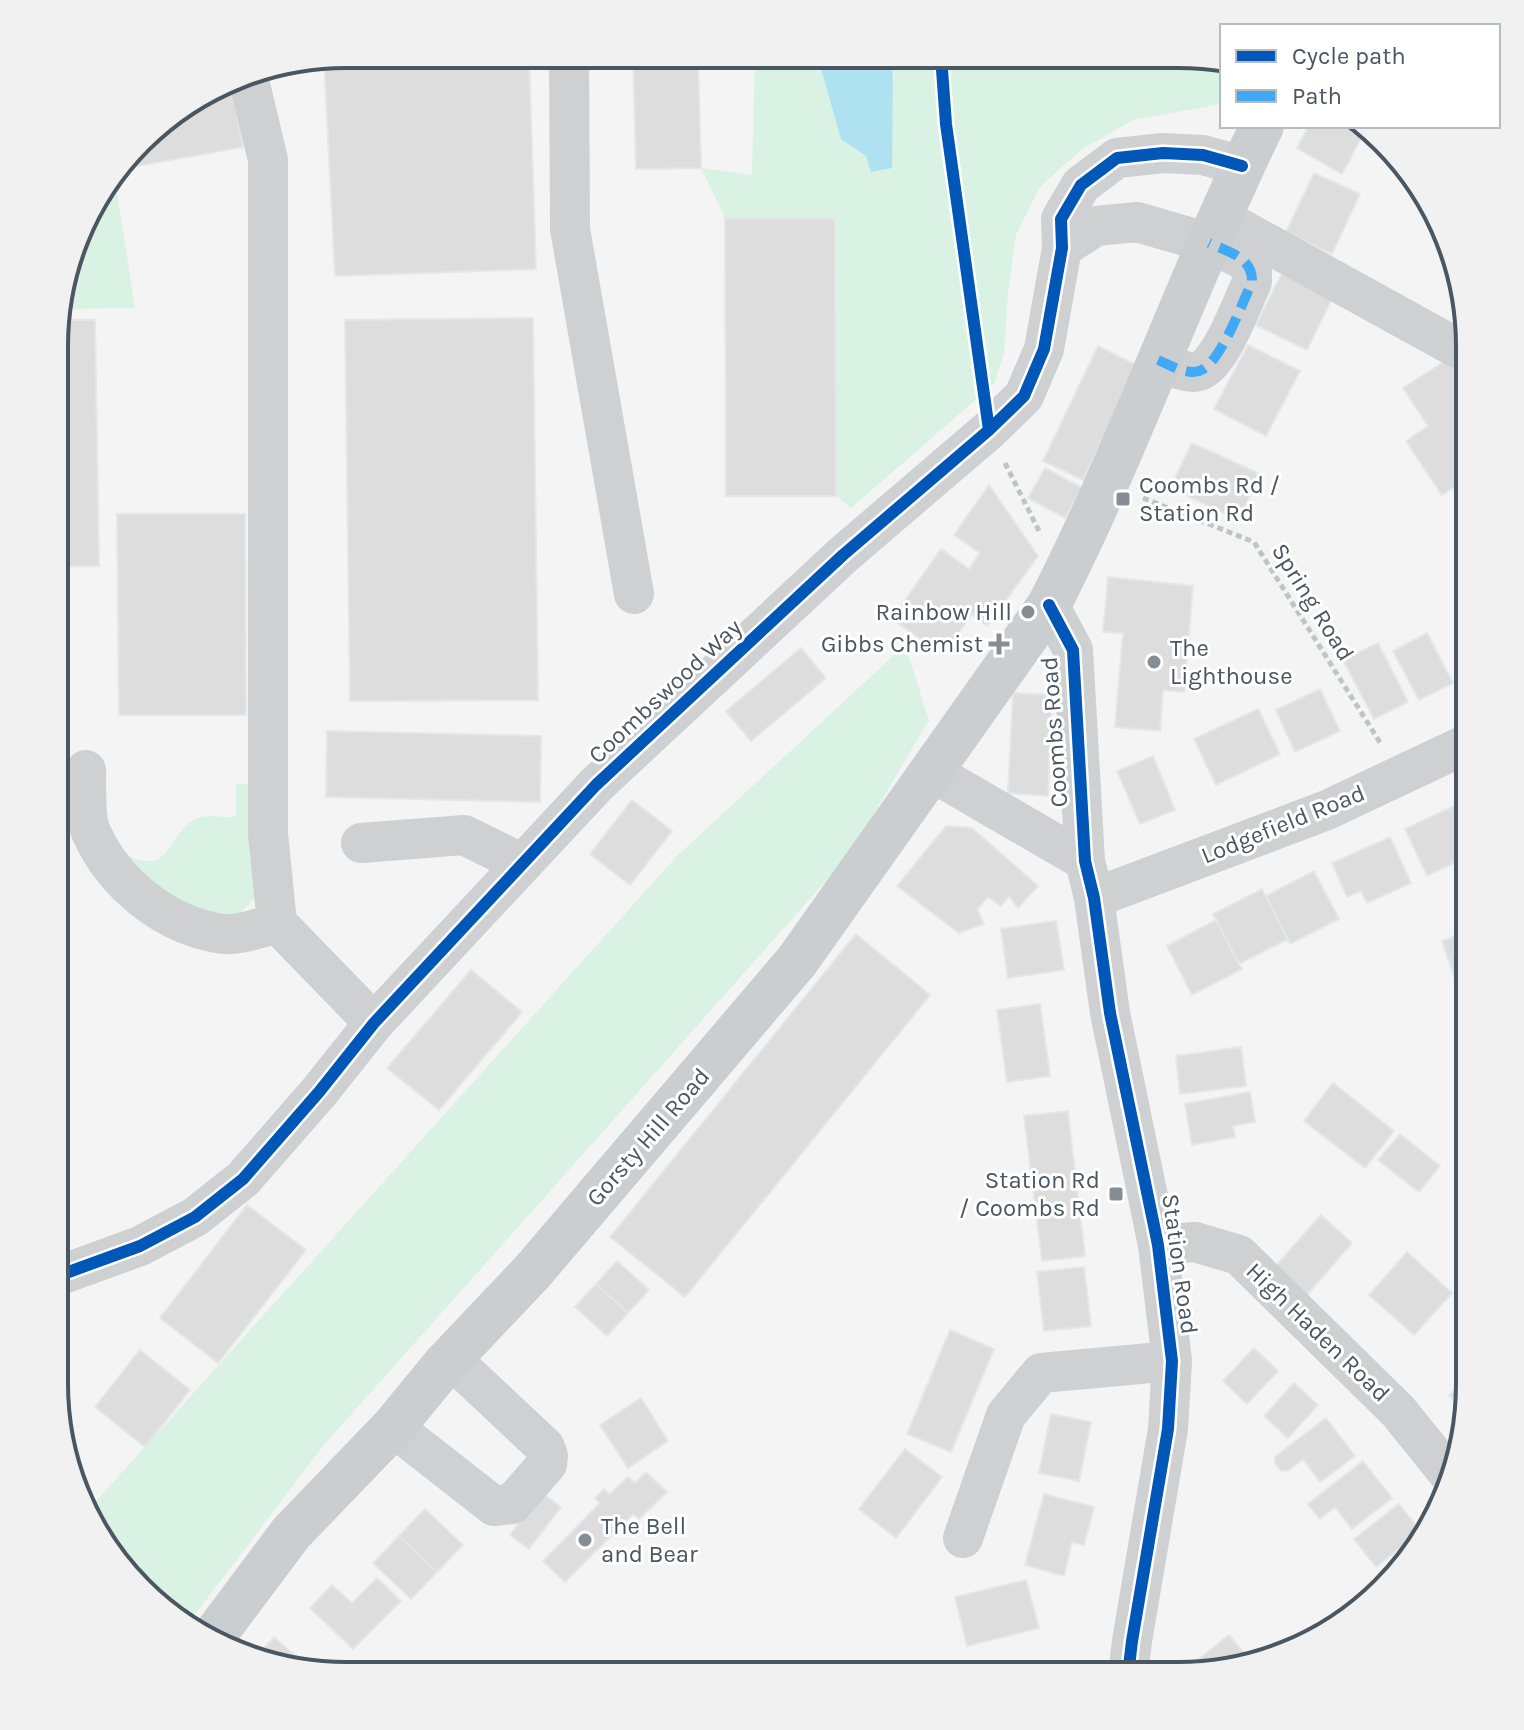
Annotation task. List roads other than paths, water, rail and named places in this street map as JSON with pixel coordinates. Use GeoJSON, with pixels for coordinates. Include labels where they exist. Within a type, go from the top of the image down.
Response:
{"type":"FeatureCollection","features":[{"type":"Feature","properties":{"kind":"main road"},"geometry":{"type":"LineString","coordinates":[[1049,605],[1082,541],[1214,230],[1261,128]]}},
{"type":"Feature","properties":{"kind":"main road","name":"Gorsty Hill Road"},"geometry":{"type":"LineString","coordinates":[[218,1631],[291,1533],[393,1427],[450,1358],[543,1259],[797,961],[1049,605]]}},
{"type":"Feature","properties":{"kind":"street"},"geometry":{"type":"LineString","coordinates":[[569,69],[570,229],[634,594]]}},
{"type":"Feature","properties":{"kind":"street"},"geometry":{"type":"LineString","coordinates":[[250,85],[268,160],[268,834],[277,923],[374,1023]]}},
{"type":"Feature","properties":{"kind":"street","name":"Coombswood Way"},"geometry":{"type":"LineString","coordinates":[[69,1272],[140,1246],[195,1217],[243,1179],[374,1023],[596,785],[843,555],[989,430],[1024,396],[1044,349],[1062,248],[1061,219],[1081,185],[1117,158],[1163,153],[1203,155],[1242,166]]}},
{"type":"Feature","properties":{"kind":"street"},"geometry":{"type":"LineString","coordinates":[[1062,248],[1096,226],[1137,222],[1214,230],[1455,347]]}},
{"type":"Feature","properties":{"kind":"street","name":"Coombs Road"},"geometry":{"type":"LineString","coordinates":[[1049,605],[1073,650],[1089,879]]}},
{"type":"Feature","properties":{"kind":"street","name":"Lodgefield Road"},"geometry":{"type":"LineString","coordinates":[[1089,879],[1327,810],[1455,750]]}},
{"type":"Feature","properties":{"kind":"street"},"geometry":{"type":"LineString","coordinates":[[86,770],[89,829],[108,861],[137,895],[176,919],[225,934],[277,923]]}},
{"type":"Feature","properties":{"kind":"street"},"geometry":{"type":"LineString","coordinates":[[930,771],[1089,879]]}},
{"type":"Feature","properties":{"kind":"street"},"geometry":{"type":"LineString","coordinates":[[361,843],[464,835],[521,863]]}},
{"type":"Feature","properties":{"kind":"street","name":"Station Road"},"geometry":{"type":"LineString","coordinates":[[1089,879],[1110,1013],[1158,1245],[1172,1361],[1168,1429],[1130,1661]]}},
{"type":"Feature","properties":{"kind":"street","name":"High Haden Road"},"geometry":{"type":"LineString","coordinates":[[1158,1245],[1195,1242],[1239,1255],[1398,1411],[1443,1467]]}},
{"type":"Feature","properties":{"kind":"street"},"geometry":{"type":"LineString","coordinates":[[393,1427],[494,1506],[512,1504],[547,1464],[545,1447],[450,1358]]}},
{"type":"Feature","properties":{"kind":"street"},"geometry":{"type":"LineString","coordinates":[[963,1538],[1006,1415],[1041,1373],[1172,1361]]}},
{"type":"Feature","properties":{"kind":"water"},"geometry":{"type":"Polygon","coordinates":[[[821,68],[893,68],[892,168],[871,172],[866,156],[841,139],[821,68]]]}},
{"type":"Feature","properties":{"kind":"place","name":"Coombs Rd / Station Rd"},"geometry":{"type":"Point","coordinates":[1123,499]}},
{"type":"Feature","properties":{"kind":"place","name":"Rainbow Hill"},"geometry":{"type":"Point","coordinates":[1028,612]}},
{"type":"Feature","properties":{"kind":"place","name":"Gibbs Chemist"},"geometry":{"type":"Point","coordinates":[999,644]}},
{"type":"Feature","properties":{"kind":"place","name":"The Lighthouse"},"geometry":{"type":"Point","coordinates":[1154,662]}},
{"type":"Feature","properties":{"kind":"place","name":"Station Rd / Coombs Rd"},"geometry":{"type":"Point","coordinates":[1116,1194]}},
{"type":"Feature","properties":{"kind":"place","name":"The Bell and Bear"},"geometry":{"type":"Point","coordinates":[585,1540]}}]}
